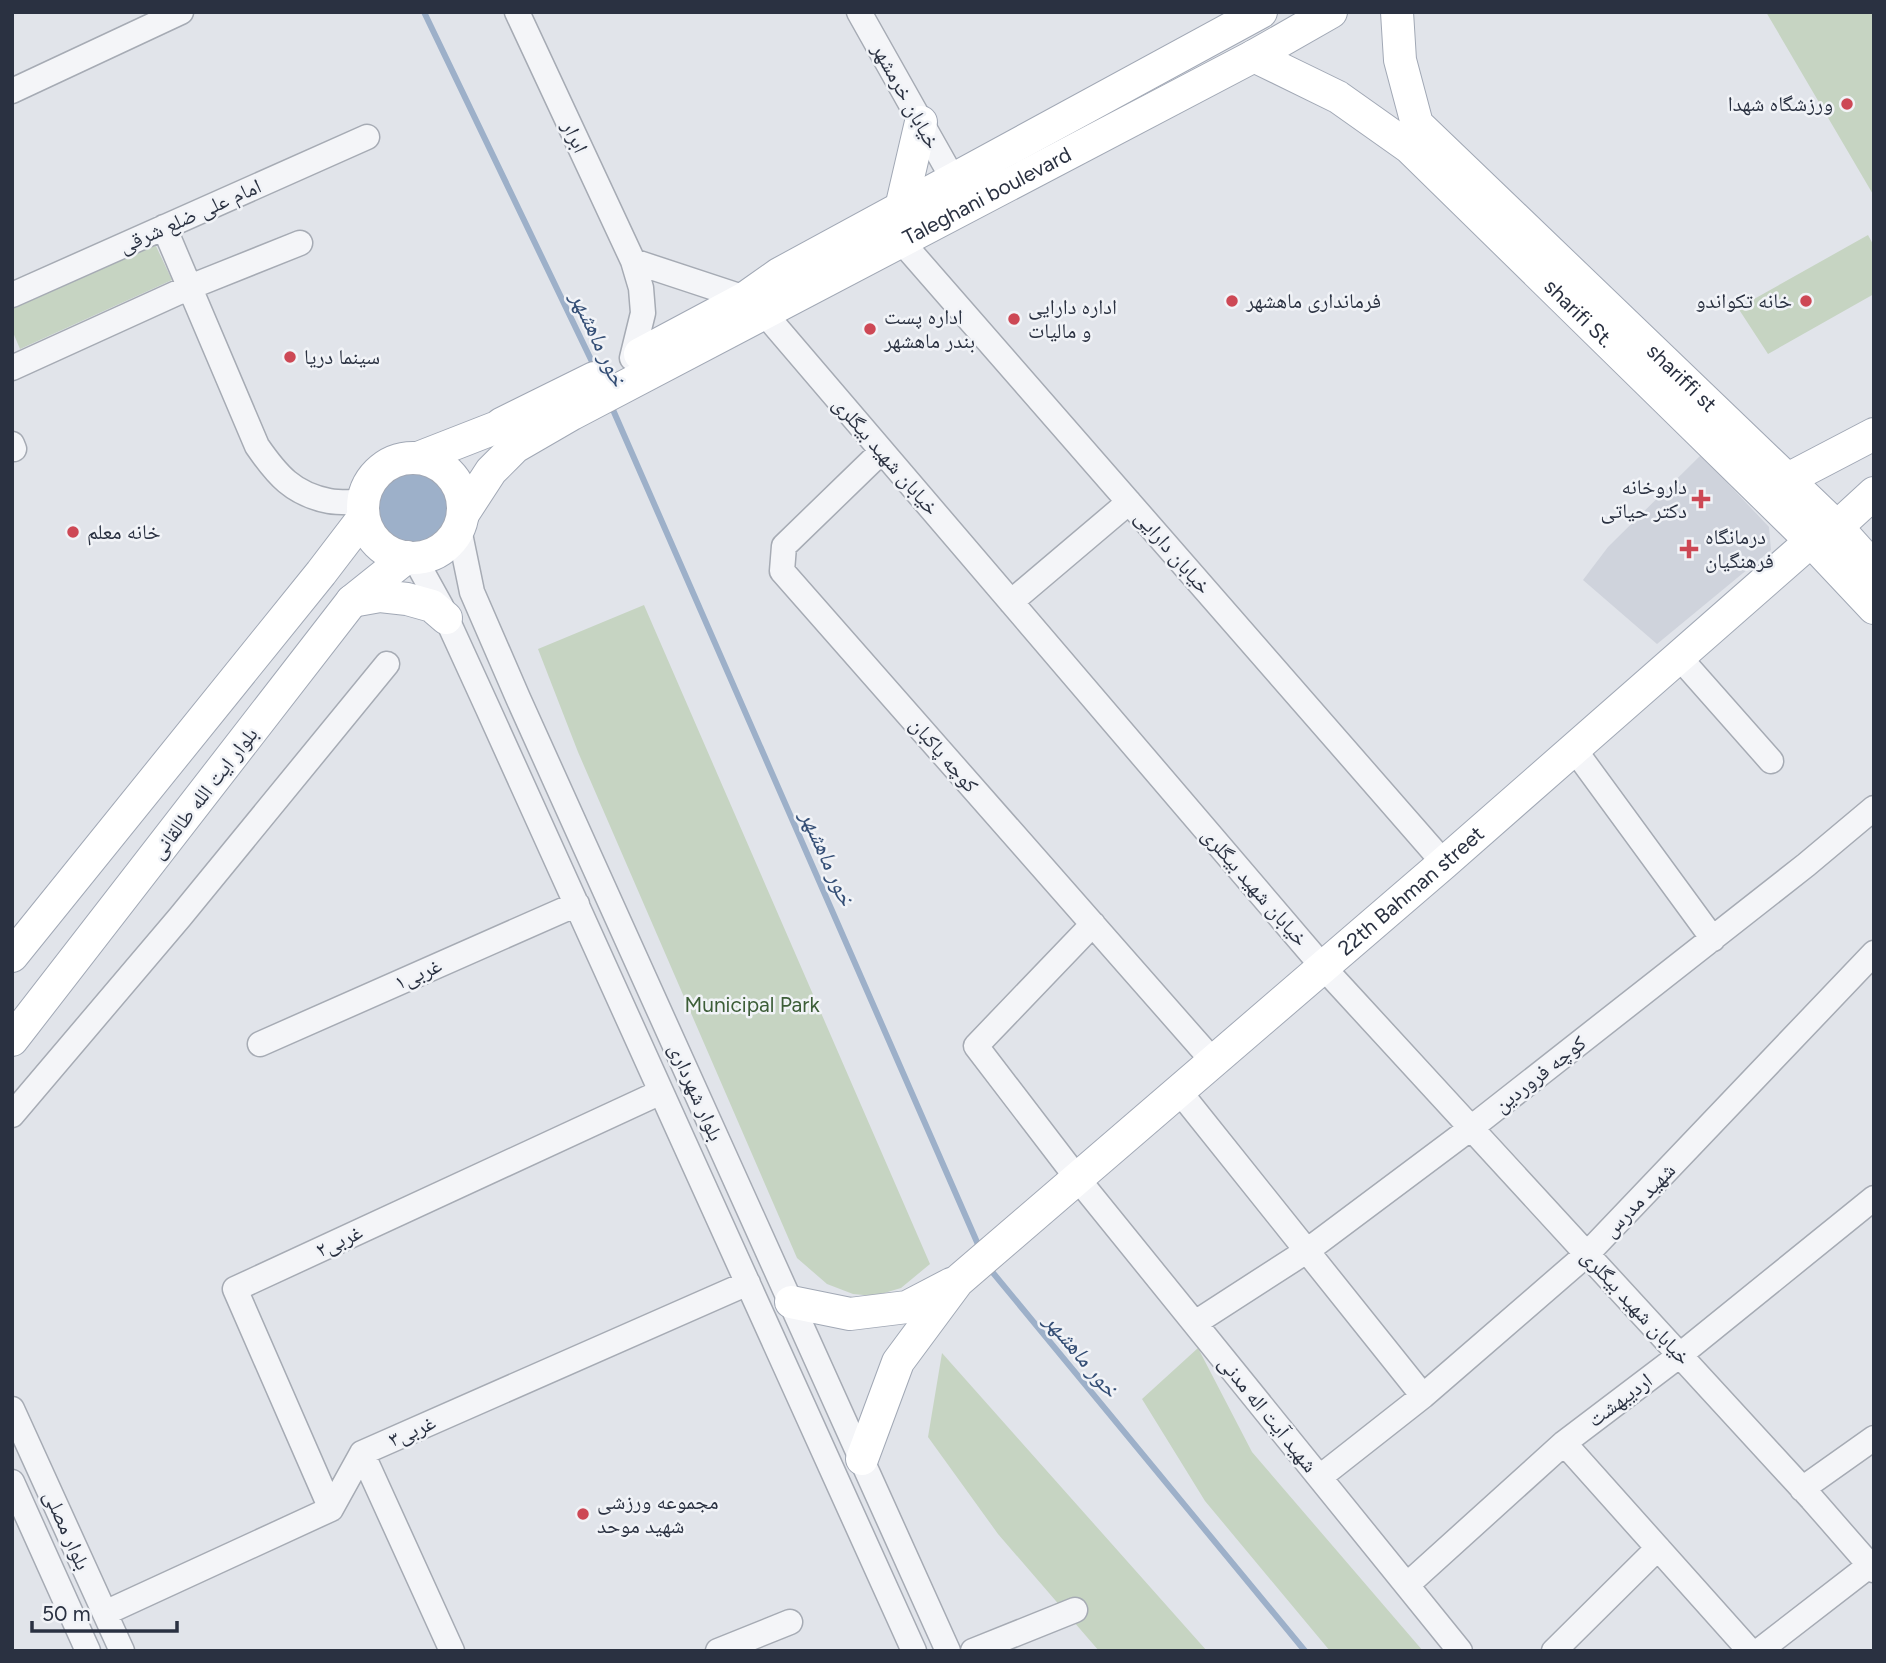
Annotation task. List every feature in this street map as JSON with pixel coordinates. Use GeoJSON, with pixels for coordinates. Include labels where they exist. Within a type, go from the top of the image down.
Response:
{"type":"FeatureCollection","features":[{"type":"Feature","properties":{"kind":"main road","name":"Taleghani boulevard"},"geometry":{"type":"LineString","coordinates":[[755,306],[779,274],[1261,12]]}},
{"type":"Feature","properties":{"kind":"main road","name":"Taleghani boulevard"},"geometry":{"type":"LineString","coordinates":[[567,405],[633,365],[755,306],[901,241],[1254,57],[1331,12]]}},
{"type":"Feature","properties":{"kind":"main road"},"geometry":{"type":"LineString","coordinates":[[1397,12],[1400,60],[1417,124],[1535,255]]}},
{"type":"Feature","properties":{"kind":"main road","name":"sharifi St."},"geometry":{"type":"LineString","coordinates":[[1254,57],[1338,97],[1410,148],[1535,255],[1824,534],[1874,608]]}},
{"type":"Feature","properties":{"kind":"main road"},"geometry":{"type":"LineString","coordinates":[[901,208],[921,122]]}},
{"type":"Feature","properties":{"kind":"main road"},"geometry":{"type":"LineString","coordinates":[[418,458],[501,424],[567,405]]}},
{"type":"Feature","properties":{"kind":"main road"},"geometry":{"type":"LineString","coordinates":[[363,510],[369,533],[379,545],[392,553],[411,558],[438,552],[450,542],[491,471],[567,405]]}},
{"type":"Feature","properties":{"kind":"main road"},"geometry":{"type":"LineString","coordinates":[[1776,489],[1874,434]]}},
{"type":"Feature","properties":{"kind":"main road"},"geometry":{"type":"LineString","coordinates":[[12,956],[321,573],[363,510],[367,487],[376,474],[388,464],[403,458],[434,462],[447,471],[457,483],[462,498],[461,521]]}},
{"type":"Feature","properties":{"kind":"main road","name":"22th Bahman street"},"geometry":{"type":"LineString","coordinates":[[958,1280],[1444,863],[1679,657],[1874,494]]}},
{"type":"Feature","properties":{"kind":"main road"},"geometry":{"type":"LineString","coordinates":[[1824,534],[1874,568]]}},
{"type":"Feature","properties":{"kind":"main road","name":"بلوار ایت الله طالقانی"},"geometry":{"type":"LineString","coordinates":[[12,1040],[352,601],[411,558]]}},
{"type":"Feature","properties":{"kind":"main road"},"geometry":{"type":"LineString","coordinates":[[352,601],[380,596],[407,599],[432,606],[446,618]]}},
{"type":"Feature","properties":{"kind":"main road"},"geometry":{"type":"LineString","coordinates":[[791,1302],[850,1314],[907,1307],[958,1280]]}},
{"type":"Feature","properties":{"kind":"main road"},"geometry":{"type":"LineString","coordinates":[[862,1459],[898,1362],[958,1280]]}},
{"type":"Feature","properties":{"kind":"street"},"geometry":{"type":"LineString","coordinates":[[12,92],[181,12]]}},
{"type":"Feature","properties":{"kind":"street","name":"ابرار"},"geometry":{"type":"LineString","coordinates":[[517,12],[633,261],[641,288],[643,313],[633,365]]}},
{"type":"Feature","properties":{"kind":"street","name":"خیابان خرمشهر"},"geometry":{"type":"LineString","coordinates":[[859,12],[953,180]]}},
{"type":"Feature","properties":{"kind":"street","name":"امام علی ضلع شرقی"},"geometry":{"type":"LineString","coordinates":[[12,295],[367,137]]}},
{"type":"Feature","properties":{"kind":"street"},"geometry":{"type":"LineString","coordinates":[[164,227],[257,446],[274,472],[300,491],[363,510]]}},
{"type":"Feature","properties":{"kind":"street","name":"خیابان دارایی"},"geometry":{"type":"LineString","coordinates":[[901,241],[1444,863]]}},
{"type":"Feature","properties":{"kind":"street"},"geometry":{"type":"LineString","coordinates":[[12,368],[190,287],[300,243]]}},
{"type":"Feature","properties":{"kind":"street"},"geometry":{"type":"LineString","coordinates":[[633,261],[755,306]]}},
{"type":"Feature","properties":{"kind":"street","name":"خیابان شهید بیگلری"},"geometry":{"type":"LineString","coordinates":[[755,306],[1323,967],[1872,1566]]}},
{"type":"Feature","properties":{"kind":"street","name":"کوچه پاکبان"},"geometry":{"type":"LineString","coordinates":[[882,451],[784,546],[782,571],[1213,1061]]}},
{"type":"Feature","properties":{"kind":"street"},"geometry":{"type":"LineString","coordinates":[[1011,602],[1129,502]]}},
{"type":"Feature","properties":{"kind":"street","name":"بلوار شهرداری"},"geometry":{"type":"LineString","coordinates":[[461,521],[472,592],[948,1651]]}},
{"type":"Feature","properties":{"kind":"street","name":"بلوار شهرداری"},"geometry":{"type":"LineString","coordinates":[[411,558],[446,618],[489,711],[914,1651]]}},
{"type":"Feature","properties":{"kind":"street"},"geometry":{"type":"LineString","coordinates":[[1679,657],[1770,761]]}},
{"type":"Feature","properties":{"kind":"street"},"geometry":{"type":"LineString","coordinates":[[12,1115],[387,664]]}},
{"type":"Feature","properties":{"kind":"street"},"geometry":{"type":"LineString","coordinates":[[489,711],[518,698]]}},
{"type":"Feature","properties":{"kind":"street"},"geometry":{"type":"LineString","coordinates":[[1574,749],[1713,939]]}},
{"type":"Feature","properties":{"kind":"street","name":"کوچه فروردین"},"geometry":{"type":"LineString","coordinates":[[1195,1323],[1308,1250],[1471,1128],[1713,939],[1874,808]]}},
{"type":"Feature","properties":{"kind":"street","name":"۱غربی"},"geometry":{"type":"LineString","coordinates":[[260,1044],[576,904]]}},
{"type":"Feature","properties":{"kind":"street","name":"شهید آیت اله مدنی"},"geometry":{"type":"LineString","coordinates":[[1093,924],[976,1046],[1077,1178],[1461,1651]]}},
{"type":"Feature","properties":{"kind":"street","name":"شهید مدرس"},"geometry":{"type":"LineString","coordinates":[[1320,1477],[1423,1395],[1587,1254],[1874,953]]}},
{"type":"Feature","properties":{"kind":"street","name":"۲غربی"},"geometry":{"type":"LineString","coordinates":[[331,1509],[235,1289],[661,1091]]}},
{"type":"Feature","properties":{"kind":"street"},"geometry":{"type":"LineString","coordinates":[[1178,1091],[1423,1395]]}},
{"type":"Feature","properties":{"kind":"street","name":"اردیبهشت"},"geometry":{"type":"LineString","coordinates":[[1407,1585],[1564,1443],[1680,1355],[1874,1198]]}},
{"type":"Feature","properties":{"kind":"street","name":"۳غربی"},"geometry":{"type":"LineString","coordinates":[[331,1509],[362,1453],[748,1283]]}},
{"type":"Feature","properties":{"kind":"street","name":"بلوار مصلی"},"geometry":{"type":"LineString","coordinates":[[12,1409],[122,1651]]}},
{"type":"Feature","properties":{"kind":"street"},"geometry":{"type":"LineString","coordinates":[[1802,1489],[1874,1438]]}},
{"type":"Feature","properties":{"kind":"street"},"geometry":{"type":"LineString","coordinates":[[1564,1443],[1750,1651]]}},
{"type":"Feature","properties":{"kind":"street"},"geometry":{"type":"LineString","coordinates":[[362,1453],[452,1651]]}},
{"type":"Feature","properties":{"kind":"street","name":"بلوار مصلی"},"geometry":{"type":"LineString","coordinates":[[12,1482],[88,1651]]}},
{"type":"Feature","properties":{"kind":"street"},"geometry":{"type":"LineString","coordinates":[[105,1613],[331,1509]]}},
{"type":"Feature","properties":{"kind":"street"},"geometry":{"type":"LineString","coordinates":[[1554,1651],[1658,1548]]}},
{"type":"Feature","properties":{"kind":"street"},"geometry":{"type":"LineString","coordinates":[[1759,1651],[1872,1566]]}},
{"type":"Feature","properties":{"kind":"street"},"geometry":{"type":"LineString","coordinates":[[972,1651],[1075,1610]]}},
{"type":"Feature","properties":{"kind":"street"},"geometry":{"type":"LineString","coordinates":[[718,1651],[790,1622]]}},
{"type":"Feature","properties":{"kind":"shaded area","name":"درمانگاه فرهنگیان"},"geometry":{"type":"Polygon","coordinates":[[[1701,455],[1769,527],[1771,550],[1657,644],[1583,580],[1608,547],[1701,455]]]}},
{"type":"Feature","properties":{"kind":"green space","name":"ورزشگاه شهدا"},"geometry":{"type":"Polygon","coordinates":[[[1766,12],[1874,12],[1874,196],[1766,12]]]}},
{"type":"Feature","properties":{"kind":"green space","name":"خانه تکواندو"},"geometry":{"type":"Polygon","coordinates":[[[1868,235],[1874,246],[1874,294],[1768,354],[1738,308],[1868,235]]]}},
{"type":"Feature","properties":{"kind":"green space"},"geometry":{"type":"Polygon","coordinates":[[[155,244],[172,280],[20,349],[12,330],[12,309],[155,244]]]}},
{"type":"Feature","properties":{"kind":"green space","name":"Municipal Park"},"geometry":{"type":"Polygon","coordinates":[[[644,605],[930,1264],[901,1288],[874,1296],[853,1294],[827,1284],[797,1258],[578,752],[538,649],[644,605]]]}},
{"type":"Feature","properties":{"kind":"green space"},"geometry":{"type":"Polygon","coordinates":[[[1198,1348],[1252,1452],[1423,1651],[1330,1651],[1205,1501],[1142,1399],[1198,1348]]]}},
{"type":"Feature","properties":{"kind":"green space"},"geometry":{"type":"Polygon","coordinates":[[[942,1353],[1207,1651],[1099,1651],[998,1534],[928,1437],[942,1353]]]}},
{"type":"Feature","properties":{"kind":"water"},"geometry":{"type":"Polygon","coordinates":[[[412,469],[426,472],[438,480],[446,492],[449,506],[446,520],[438,532],[426,540],[412,543],[398,540],[386,532],[378,520],[375,506],[378,492],[386,480],[398,472],[412,469]]]}},
{"type":"Feature","properties":{"kind":"waterway","name":"خور ماهشهر"},"geometry":{"type":"LineString","coordinates":[[424,12],[596,370]]}},
{"type":"Feature","properties":{"kind":"waterway","name":"خور ماهشهر"},"geometry":{"type":"LineString","coordinates":[[610,403],[980,1249]]}},
{"type":"Feature","properties":{"kind":"waterway","name":"خور ماهشهر"},"geometry":{"type":"LineString","coordinates":[[989,1268],[1305,1651]]}},
{"type":"Feature","properties":{"kind":"place","name":"ورزشگاه شهدا"},"geometry":{"type":"Point","coordinates":[1847,104]}},
{"type":"Feature","properties":{"kind":"place","name":"فرمانداری ماهشهر"},"geometry":{"type":"Point","coordinates":[1232,301]}},
{"type":"Feature","properties":{"kind":"place","name":"خانه تکواندو"},"geometry":{"type":"Point","coordinates":[1806,301]}},
{"type":"Feature","properties":{"kind":"place","name":"اداره دارایی و مالیات"},"geometry":{"type":"Point","coordinates":[1014,319]}},
{"type":"Feature","properties":{"kind":"place","name":"اداره پست بندر ماهشهر"},"geometry":{"type":"Point","coordinates":[870,329]}},
{"type":"Feature","properties":{"kind":"place","name":"سینما دریا"},"geometry":{"type":"Point","coordinates":[290,357]}},
{"type":"Feature","properties":{"kind":"place","name":"داروخانه دکتر حیاتی"},"geometry":{"type":"Point","coordinates":[1701,499]}},
{"type":"Feature","properties":{"kind":"place","name":"خانه معلم"},"geometry":{"type":"Point","coordinates":[73,532]}},
{"type":"Feature","properties":{"kind":"place","name":"درمانگاه فرهنگیان"},"geometry":{"type":"Point","coordinates":[1689,549]}},
{"type":"Feature","properties":{"kind":"place","name":"مجموعه ورزشی شهید موحد"},"geometry":{"type":"Point","coordinates":[583,1514]}}]}
